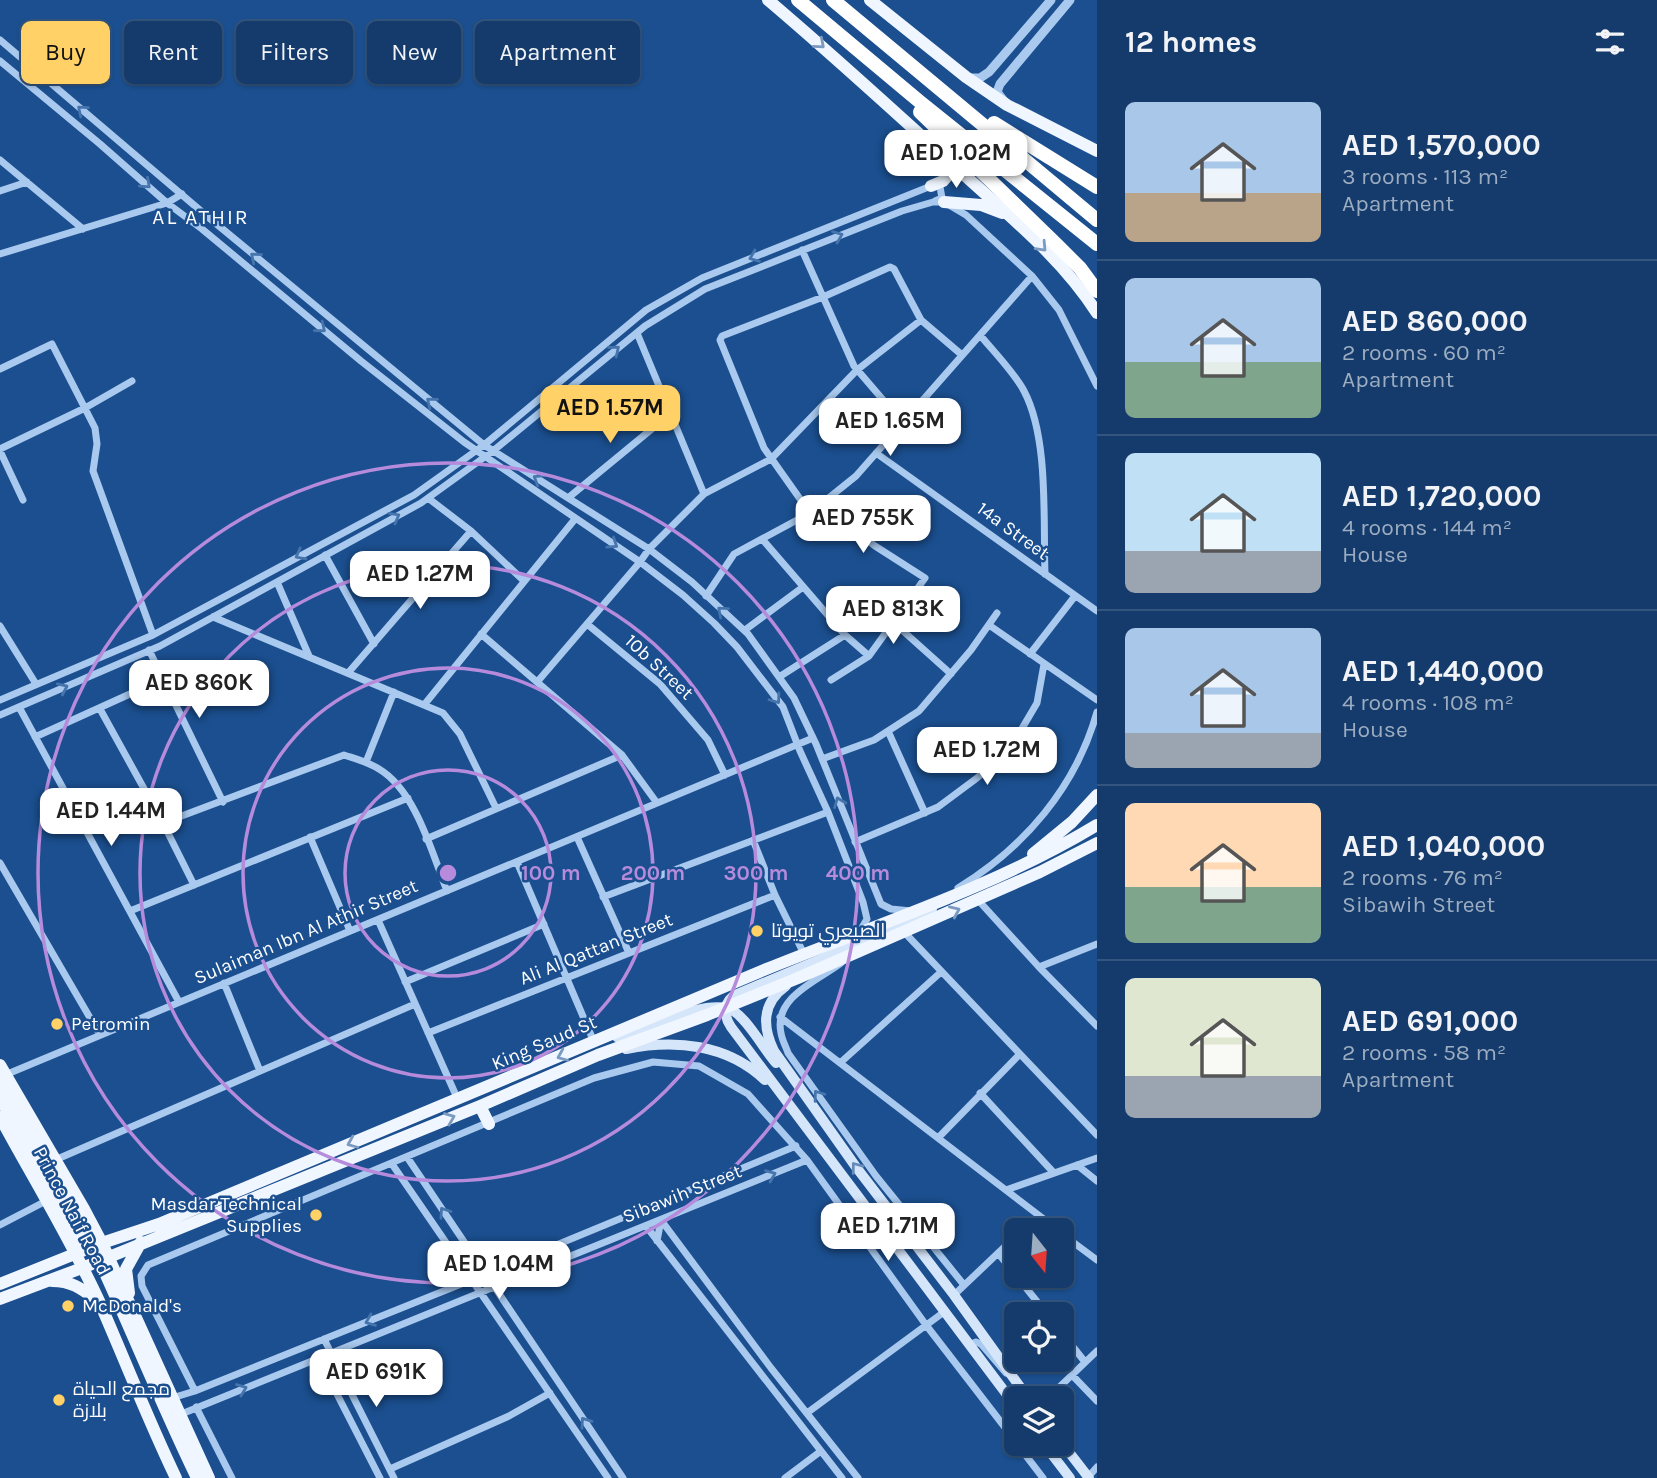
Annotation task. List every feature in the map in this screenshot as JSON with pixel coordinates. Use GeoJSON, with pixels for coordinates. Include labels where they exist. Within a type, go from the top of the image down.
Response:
{"type":"FeatureCollection","features":[{"type":"Feature","properties":{"kind":"highway"},"geometry":{"type":"LineString","coordinates":[[798,0],[1097,244]]}},
{"type":"Feature","properties":{"kind":"highway"},"geometry":{"type":"LineString","coordinates":[[833,0],[1097,220]]}},
{"type":"Feature","properties":{"kind":"highway"},"geometry":{"type":"LineString","coordinates":[[855,47],[1057,244],[1097,291]]}},
{"type":"Feature","properties":{"kind":"highway"},"geometry":{"type":"LineString","coordinates":[[952,97],[1097,187]]}},
{"type":"Feature","properties":{"kind":"main road"},"geometry":{"type":"LineString","coordinates":[[768,0],[1012,219],[1067,274],[1097,313]]}},
{"type":"Feature","properties":{"kind":"main road"},"geometry":{"type":"LineString","coordinates":[[870,0],[966,77],[1007,105],[1097,150]]}},
{"type":"Feature","properties":{"kind":"main road"},"geometry":{"type":"LineString","coordinates":[[931,186],[943,181],[950,173],[944,156]]}},
{"type":"Feature","properties":{"kind":"main road"},"geometry":{"type":"LineString","coordinates":[[939,202],[981,205],[995,209],[1012,219]]}},
{"type":"Feature","properties":{"kind":"main road"},"geometry":{"type":"LineString","coordinates":[[979,885],[1028,857],[1051,840],[1089,806],[1097,795]]}},
{"type":"Feature","properties":{"kind":"main road","name":"King Saud St"},"geometry":{"type":"LineString","coordinates":[[0,1299],[480,1106],[596,1049],[804,954],[951,897],[1027,864],[1097,825]]}},
{"type":"Feature","properties":{"kind":"main road","name":"King Saud St"},"geometry":{"type":"LineString","coordinates":[[0,1284],[102,1243],[159,1224],[458,1100],[596,1049],[726,1008],[905,933],[1041,872],[1097,842]]}},
{"type":"Feature","properties":{"kind":"main road"},"geometry":{"type":"LineString","coordinates":[[1041,872],[1097,849]]}},
{"type":"Feature","properties":{"kind":"main road"},"geometry":{"type":"LineString","coordinates":[[951,897],[912,921],[731,997],[726,1016],[731,1027],[784,1099],[1004,1391]]}},
{"type":"Feature","properties":{"kind":"main road"},"geometry":{"type":"LineString","coordinates":[[798,978],[772,999],[765,1023],[774,1051],[1019,1385]]}},
{"type":"Feature","properties":{"kind":"main road"},"geometry":{"type":"LineString","coordinates":[[726,1008],[739,1015],[768,1054],[799,1088]]}},
{"type":"Feature","properties":{"kind":"main road"},"geometry":{"type":"LineString","coordinates":[[596,1049],[674,1043],[701,1047],[747,1066],[784,1099]]}},
{"type":"Feature","properties":{"kind":"main road"},"geometry":{"type":"LineString","coordinates":[[2,1073],[104,1272],[197,1478]]}},
{"type":"Feature","properties":{"kind":"main road","name":"Prince Naif Road"},"geometry":{"type":"LineString","coordinates":[[2,1073],[84,1209],[133,1314]]}},
{"type":"Feature","properties":{"kind":"main road"},"geometry":{"type":"LineString","coordinates":[[0,1098],[98,1276],[187,1478]]}},
{"type":"Feature","properties":{"kind":"main road"},"geometry":{"type":"LineString","coordinates":[[480,1106],[489,1124]]}},
{"type":"Feature","properties":{"kind":"main road","name":"Prince Naif Road"},"geometry":{"type":"LineString","coordinates":[[0,1117],[82,1268],[147,1419],[176,1478]]}},
{"type":"Feature","properties":{"kind":"main road"},"geometry":{"type":"LineString","coordinates":[[84,1209],[104,1233],[110,1235],[159,1224]]}},
{"type":"Feature","properties":{"kind":"main road"},"geometry":{"type":"LineString","coordinates":[[35,1270],[61,1248],[63,1241],[59,1224]]}},
{"type":"Feature","properties":{"kind":"main road"},"geometry":{"type":"LineString","coordinates":[[141,1242],[126,1269],[133,1314],[209,1478]]}},
{"type":"Feature","properties":{"kind":"main road"},"geometry":{"type":"LineString","coordinates":[[49,1280],[64,1281],[80,1287],[99,1303]]}},
{"type":"Feature","properties":{"kind":"main road"},"geometry":{"type":"LineString","coordinates":[[1053,1456],[1069,1478]]}},
{"type":"Feature","properties":{"kind":"main road"},"geometry":{"type":"LineString","coordinates":[[1072,1456],[1089,1477]]}},
{"type":"Feature","properties":{"kind":"street"},"geometry":{"type":"LineString","coordinates":[[966,77],[979,78],[989,72],[1051,0]]}},
{"type":"Feature","properties":{"kind":"street"},"geometry":{"type":"LineString","coordinates":[[1007,105],[998,92],[1000,83],[1070,0]]}},
{"type":"Feature","properties":{"kind":"street"},"geometry":{"type":"LineString","coordinates":[[0,40],[484,445],[649,549],[745,630],[794,698],[813,738],[877,897],[884,907],[911,911]]}},
{"type":"Feature","properties":{"kind":"street"},"geometry":{"type":"LineString","coordinates":[[0,61],[167,203],[361,360],[475,450],[683,594],[737,647],[783,707],[797,745],[828,811],[863,902],[867,919],[859,931]]}},
{"type":"Feature","properties":{"kind":"street"},"geometry":{"type":"LineString","coordinates":[[0,160],[83,229]]}},
{"type":"Feature","properties":{"kind":"street"},"geometry":{"type":"LineString","coordinates":[[0,191],[27,182]]}},
{"type":"Feature","properties":{"kind":"street"},"geometry":{"type":"LineString","coordinates":[[0,700],[153,635],[414,495],[484,445],[586,358],[657,304],[702,278],[931,186],[940,187],[943,195],[939,202]]}},
{"type":"Feature","properties":{"kind":"street"},"geometry":{"type":"LineString","coordinates":[[0,254],[167,203],[182,194]]}},
{"type":"Feature","properties":{"kind":"street"},"geometry":{"type":"LineString","coordinates":[[0,715],[149,650],[428,498],[493,451],[636,333],[705,289],[902,211],[939,202],[965,215],[1032,276],[1059,310],[1097,386]]}},
{"type":"Feature","properties":{"kind":"street"},"geometry":{"type":"LineString","coordinates":[[802,250],[857,370],[902,422]]}},
{"type":"Feature","properties":{"kind":"street"},"geometry":{"type":"LineString","coordinates":[[810,513],[764,448],[720,340],[725,334],[823,297],[890,267],[897,274],[921,320],[962,355]]}},
{"type":"Feature","properties":{"kind":"street"},"geometry":{"type":"LineString","coordinates":[[706,596],[734,554],[810,513],[856,475],[1032,276]]}},
{"type":"Feature","properties":{"kind":"street"},"geometry":{"type":"LineString","coordinates":[[538,681],[649,549],[704,494],[771,459],[857,370],[921,320]]}},
{"type":"Feature","properties":{"kind":"street"},"geometry":{"type":"LineString","coordinates":[[636,333],[704,494]]}},
{"type":"Feature","properties":{"kind":"street"},"geometry":{"type":"LineString","coordinates":[[980,334],[1024,390],[1036,427],[1041,463],[1045,574]]}},
{"type":"Feature","properties":{"kind":"street"},"geometry":{"type":"LineString","coordinates":[[0,369],[52,344],[95,428],[97,444],[93,471],[153,635]]}},
{"type":"Feature","properties":{"kind":"street"},"geometry":{"type":"LineString","coordinates":[[23,500],[0,450],[85,408],[132,381]]}},
{"type":"Feature","properties":{"kind":"street"},"geometry":{"type":"LineString","coordinates":[[568,498],[670,414]]}},
{"type":"Feature","properties":{"kind":"street","name":"14a Street"},"geometry":{"type":"LineString","coordinates":[[876,453],[1097,611]]}},
{"type":"Feature","properties":{"kind":"street"},"geometry":{"type":"LineString","coordinates":[[428,498],[471,531],[524,581]]}},
{"type":"Feature","properties":{"kind":"street"},"geometry":{"type":"LineString","coordinates":[[820,505],[875,546],[925,578],[869,656],[831,680]]}},
{"type":"Feature","properties":{"kind":"street"},"geometry":{"type":"LineString","coordinates":[[424,705],[575,519]]}},
{"type":"Feature","properties":{"kind":"street"},"geometry":{"type":"LineString","coordinates":[[348,673],[471,531]]}},
{"type":"Feature","properties":{"kind":"street"},"geometry":{"type":"LineString","coordinates":[[763,540],[845,635],[869,656]]}},
{"type":"Feature","properties":{"kind":"street"},"geometry":{"type":"LineString","coordinates":[[326,555],[374,644]]}},
{"type":"Feature","properties":{"kind":"street"},"geometry":{"type":"LineString","coordinates":[[277,582],[309,657]]}},
{"type":"Feature","properties":{"kind":"street"},"geometry":{"type":"LineString","coordinates":[[745,630],[803,587]]}},
{"type":"Feature","properties":{"kind":"street"},"geometry":{"type":"LineString","coordinates":[[1030,654],[1075,596]]}},
{"type":"Feature","properties":{"kind":"street"},"geometry":{"type":"LineString","coordinates":[[822,760],[874,740],[919,711],[998,613]]}},
{"type":"Feature","properties":{"kind":"street"},"geometry":{"type":"LineString","coordinates":[[213,617],[443,713],[460,734],[496,808]]}},
{"type":"Feature","properties":{"kind":"street"},"geometry":{"type":"LineString","coordinates":[[893,622],[951,674]]}},
{"type":"Feature","properties":{"kind":"street","name":"10b Street"},"geometry":{"type":"LineString","coordinates":[[587,624],[660,684],[708,740],[725,775]]}},
{"type":"Feature","properties":{"kind":"street"},"geometry":{"type":"LineString","coordinates":[[989,625],[1097,700]]}},
{"type":"Feature","properties":{"kind":"street"},"geometry":{"type":"LineString","coordinates":[[0,626],[36,684]]}},
{"type":"Feature","properties":{"kind":"street"},"geometry":{"type":"LineString","coordinates":[[481,635],[622,755],[657,803]]}},
{"type":"Feature","properties":{"kind":"street"},"geometry":{"type":"LineString","coordinates":[[779,677],[845,635]]}},
{"type":"Feature","properties":{"kind":"street"},"geometry":{"type":"LineString","coordinates":[[149,650],[223,802]]}},
{"type":"Feature","properties":{"kind":"street"},"geometry":{"type":"LineString","coordinates":[[855,842],[937,807],[977,778],[1012,747],[1037,703],[1044,664]]}},
{"type":"Feature","properties":{"kind":"street"},"geometry":{"type":"LineString","coordinates":[[35,737],[163,679]]}},
{"type":"Feature","properties":{"kind":"street"},"geometry":{"type":"LineString","coordinates":[[366,762],[394,692]]}},
{"type":"Feature","properties":{"kind":"street"},"geometry":{"type":"LineString","coordinates":[[19,707],[179,1002]]}},
{"type":"Feature","properties":{"kind":"street"},"geometry":{"type":"LineString","coordinates":[[100,709],[194,885]]}},
{"type":"Feature","properties":{"kind":"street"},"geometry":{"type":"LineString","coordinates":[[925,906],[970,881],[999,859],[1043,817],[1077,764],[1097,712]]}},
{"type":"Feature","properties":{"kind":"street"},"geometry":{"type":"LineString","coordinates":[[888,731],[925,813]]}},
{"type":"Feature","properties":{"kind":"street","name":"Sulaiman Ibn Al Athir Street"},"geometry":{"type":"LineString","coordinates":[[2,1073],[224,984],[813,738]]}},
{"type":"Feature","properties":{"kind":"street"},"geometry":{"type":"LineString","coordinates":[[163,823],[344,755],[366,762],[395,781],[408,799],[447,891]]}},
{"type":"Feature","properties":{"kind":"street"},"geometry":{"type":"LineString","coordinates":[[426,839],[622,755]]}},
{"type":"Feature","properties":{"kind":"street"},"geometry":{"type":"LineString","coordinates":[[130,911],[408,799]]}},
{"type":"Feature","properties":{"kind":"street"},"geometry":{"type":"LineString","coordinates":[[603,897],[828,811]]}},
{"type":"Feature","properties":{"kind":"street"},"geometry":{"type":"LineString","coordinates":[[577,836],[629,953]]}},
{"type":"Feature","properties":{"kind":"street"},"geometry":{"type":"LineString","coordinates":[[310,837],[350,931]]}},
{"type":"Feature","properties":{"kind":"street"},"geometry":{"type":"LineString","coordinates":[[753,840],[775,895],[804,954]]}},
{"type":"Feature","properties":{"kind":"street"},"geometry":{"type":"LineString","coordinates":[[517,862],[596,1049]]}},
{"type":"Feature","properties":{"kind":"street"},"geometry":{"type":"LineString","coordinates":[[0,863],[100,1035]]}},
{"type":"Feature","properties":{"kind":"street","name":"Ali Al Qattan Street"},"geometry":{"type":"LineString","coordinates":[[428,1033],[775,895]]}},
{"type":"Feature","properties":{"kind":"street"},"geometry":{"type":"LineString","coordinates":[[863,902],[872,905],[877,897]]}},
{"type":"Feature","properties":{"kind":"street"},"geometry":{"type":"LineString","coordinates":[[978,900],[1097,1026]]}},
{"type":"Feature","properties":{"kind":"street"},"geometry":{"type":"LineString","coordinates":[[378,919],[458,1100]]}},
{"type":"Feature","properties":{"kind":"street"},"geometry":{"type":"LineString","coordinates":[[405,982],[544,924]]}},
{"type":"Feature","properties":{"kind":"street"},"geometry":{"type":"LineString","coordinates":[[905,933],[1097,1135]]}},
{"type":"Feature","properties":{"kind":"street"},"geometry":{"type":"LineString","coordinates":[[1039,967],[1097,944]]}},
{"type":"Feature","properties":{"kind":"street"},"geometry":{"type":"LineString","coordinates":[[852,955],[826,976],[797,992],[780,1017],[780,1032],[788,1053],[876,1176],[964,1285]]}},
{"type":"Feature","properties":{"kind":"street"},"geometry":{"type":"LineString","coordinates":[[840,1063],[941,972]]}},
{"type":"Feature","properties":{"kind":"street"},"geometry":{"type":"LineString","coordinates":[[224,984],[260,1071]]}},
{"type":"Feature","properties":{"kind":"street"},"geometry":{"type":"LineString","coordinates":[[55,1160],[415,1004]]}},
{"type":"Feature","properties":{"kind":"street"},"geometry":{"type":"LineString","coordinates":[[780,1017],[1042,1218]]}},
{"type":"Feature","properties":{"kind":"street"},"geometry":{"type":"LineString","coordinates":[[938,1138],[1020,1054]]}},
{"type":"Feature","properties":{"kind":"street"},"geometry":{"type":"LineString","coordinates":[[195,1391],[142,1286],[141,1276],[148,1265],[594,1078],[653,1062],[699,1066],[748,1094],[807,1160],[926,1325],[1004,1426]]}},
{"type":"Feature","properties":{"kind":"street"},"geometry":{"type":"LineString","coordinates":[[980,1093],[1054,1173]]}},
{"type":"Feature","properties":{"kind":"street","name":"Sibawih Street"},"geometry":{"type":"LineString","coordinates":[[172,1398],[472,1280],[796,1146]]}},
{"type":"Feature","properties":{"kind":"street"},"geometry":{"type":"LineString","coordinates":[[407,1157],[623,1478]]}},
{"type":"Feature","properties":{"kind":"street"},"geometry":{"type":"LineString","coordinates":[[1006,1190],[1097,1158]]}},
{"type":"Feature","properties":{"kind":"street","name":"Sibawih Street"},"geometry":{"type":"LineString","coordinates":[[179,1415],[807,1160]]}},
{"type":"Feature","properties":{"kind":"street"},"geometry":{"type":"LineString","coordinates":[[392,1164],[608,1478]]}},
{"type":"Feature","properties":{"kind":"street"},"geometry":{"type":"LineString","coordinates":[[1077,1165],[1097,1181]]}},
{"type":"Feature","properties":{"kind":"street"},"geometry":{"type":"LineString","coordinates":[[0,1225],[46,1201]]}},
{"type":"Feature","properties":{"kind":"street"},"geometry":{"type":"LineString","coordinates":[[892,1214],[909,1217]]}},
{"type":"Feature","properties":{"kind":"street"},"geometry":{"type":"LineString","coordinates":[[1035,1218],[1038,1215]]}},
{"type":"Feature","properties":{"kind":"street"},"geometry":{"type":"LineString","coordinates":[[657,1241],[661,1220]]}},
{"type":"Feature","properties":{"kind":"street"},"geometry":{"type":"LineString","coordinates":[[661,1220],[858,1478]]}},
{"type":"Feature","properties":{"kind":"street"},"geometry":{"type":"LineString","coordinates":[[646,1226],[842,1478]]}},
{"type":"Feature","properties":{"kind":"street"},"geometry":{"type":"LineString","coordinates":[[1074,1243],[1097,1260]]}},
{"type":"Feature","properties":{"kind":"street"},"geometry":{"type":"LineString","coordinates":[[954,1295],[1004,1247]]}},
{"type":"Feature","properties":{"kind":"street"},"geometry":{"type":"LineString","coordinates":[[998,1253],[1037,1302]]}},
{"type":"Feature","properties":{"kind":"street"},"geometry":{"type":"LineString","coordinates":[[411,1304],[417,1319]]}},
{"type":"Feature","properties":{"kind":"street"},"geometry":{"type":"LineString","coordinates":[[807,1413],[944,1312]]}},
{"type":"Feature","properties":{"kind":"street"},"geometry":{"type":"LineString","coordinates":[[324,1339],[394,1478]]}},
{"type":"Feature","properties":{"kind":"street"},"geometry":{"type":"LineString","coordinates":[[969,1345],[976,1342],[981,1344],[995,1363],[1019,1385]]}},
{"type":"Feature","properties":{"kind":"street"},"geometry":{"type":"LineString","coordinates":[[1074,1348],[1085,1362]]}},
{"type":"Feature","properties":{"kind":"street"},"geometry":{"type":"LineString","coordinates":[[1061,1386],[1097,1351]]}},
{"type":"Feature","properties":{"kind":"street"},"geometry":{"type":"LineString","coordinates":[[319,1359],[380,1478]]}},
{"type":"Feature","properties":{"kind":"street"},"geometry":{"type":"LineString","coordinates":[[1072,1375],[1097,1401]]}},
{"type":"Feature","properties":{"kind":"street"},"geometry":{"type":"LineString","coordinates":[[390,1469],[509,1416],[550,1393]]}},
{"type":"Feature","properties":{"kind":"street"},"geometry":{"type":"LineString","coordinates":[[196,1407],[232,1478]]}},
{"type":"Feature","properties":{"kind":"street"},"geometry":{"type":"LineString","coordinates":[[785,1478],[821,1451]]}},
{"type":"Feature","properties":{"kind":"street"},"geometry":{"type":"LineString","coordinates":[[1027,1456],[1043,1478]]}},
{"type":"Feature","properties":{"kind":"street"},"geometry":{"type":"LineString","coordinates":[[1089,1477],[1097,1467]]}},
{"type":"Feature","properties":{"kind":"place","name":"الصيعري تويوتا"},"geometry":{"type":"Point","coordinates":[757,931]}},
{"type":"Feature","properties":{"kind":"place","name":"Petromin"},"geometry":{"type":"Point","coordinates":[57,1024]}},
{"type":"Feature","properties":{"kind":"place","name":"Masdar Technical Supplies"},"geometry":{"type":"Point","coordinates":[316,1215]}},
{"type":"Feature","properties":{"kind":"place","name":"McDonald's"},"geometry":{"type":"Point","coordinates":[68,1306]}},
{"type":"Feature","properties":{"kind":"place","name":"مجمع الحياة بلازة"},"geometry":{"type":"Point","coordinates":[59,1400]}},
{"type":"Feature","properties":{"kind":"district","name":"AL ATHIR"},"geometry":{"type":"Point","coordinates":[201,217]}}]}
